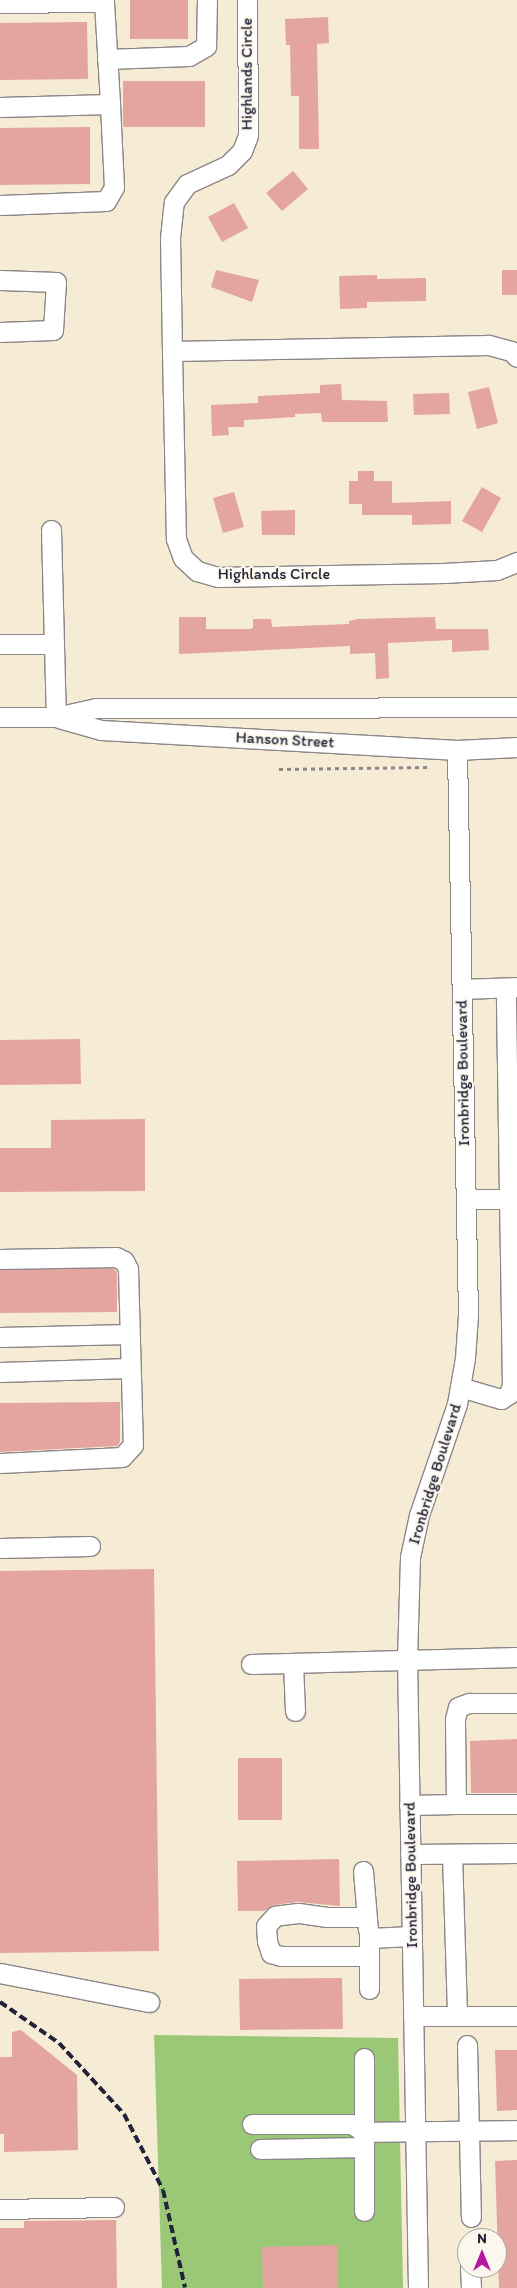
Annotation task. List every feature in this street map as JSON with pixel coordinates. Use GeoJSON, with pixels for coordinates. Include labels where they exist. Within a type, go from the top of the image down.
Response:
{"type":"FeatureCollection","features":[{"type":"Feature","properties":{"kind":"street"},"geometry":{"type":"LineString","coordinates":[[107,59],[189,56],[206,46],[207,0]]}},
{"type":"Feature","properties":{"kind":"street","name":"Highlands Circle"},"geometry":{"type":"LineString","coordinates":[[248,0],[248,134],[242,151],[228,165],[187,184],[174,202],[170,238],[176,539],[183,558],[197,570],[218,577],[444,573],[497,570],[517,562]]}},
{"type":"Feature","properties":{"kind":"street"},"geometry":{"type":"LineString","coordinates":[[0,3],[104,2],[114,187],[106,201],[0,205]]}},
{"type":"Feature","properties":{"kind":"street"},"geometry":{"type":"LineString","coordinates":[[0,107],[110,104]]}},
{"type":"Feature","properties":{"kind":"street"},"geometry":{"type":"LineString","coordinates":[[0,280],[56,282],[53,330],[0,332]]}},
{"type":"Feature","properties":{"kind":"street"},"geometry":{"type":"LineString","coordinates":[[172,351],[488,345],[511,351],[517,357]]}},
{"type":"Feature","properties":{"kind":"street"},"geometry":{"type":"LineString","coordinates":[[51,530],[52,644],[56,717]]}},
{"type":"Feature","properties":{"kind":"street"},"geometry":{"type":"LineString","coordinates":[[0,644],[52,644]]}},
{"type":"Feature","properties":{"kind":"street","name":"Hanson Street"},"geometry":{"type":"LineString","coordinates":[[0,717],[56,717],[96,708],[517,707]]}},
{"type":"Feature","properties":{"kind":"street","name":"Hanson Street"},"geometry":{"type":"LineString","coordinates":[[56,717],[101,730],[457,758],[517,747]]}},
{"type":"Feature","properties":{"kind":"street","name":"Ironbridge Boulevard"},"geometry":{"type":"LineString","coordinates":[[418,2288],[407,1660],[410,1557],[419,1515],[460,1387],[468,1315],[457,758]]}},
{"type":"Feature","properties":{"kind":"street"},"geometry":{"type":"LineString","coordinates":[[460,1387],[501,1399],[509,1394],[511,988],[462,988]]}},
{"type":"Feature","properties":{"kind":"street"},"geometry":{"type":"LineString","coordinates":[[466,1199],[509,1199]]}},
{"type":"Feature","properties":{"kind":"street"},"geometry":{"type":"LineString","coordinates":[[0,1259],[116,1257],[124,1261],[128,1268],[130,1334],[130,1452],[122,1457],[0,1463]]}},
{"type":"Feature","properties":{"kind":"street"},"geometry":{"type":"LineString","coordinates":[[0,1337],[130,1334]]}},
{"type":"Feature","properties":{"kind":"street"},"geometry":{"type":"LineString","coordinates":[[0,1372],[130,1368]]}},
{"type":"Feature","properties":{"kind":"street"},"geometry":{"type":"LineString","coordinates":[[0,1548],[90,1546]]}},
{"type":"Feature","properties":{"kind":"street"},"geometry":{"type":"LineString","coordinates":[[251,1664],[517,1657]]}},
{"type":"Feature","properties":{"kind":"street"},"geometry":{"type":"LineString","coordinates":[[293,1663],[295,1711]]}},
{"type":"Feature","properties":{"kind":"street"},"geometry":{"type":"LineString","coordinates":[[456,1804],[455,1719],[458,1708],[469,1704],[517,1703]]}},
{"type":"Feature","properties":{"kind":"street"},"geometry":{"type":"LineString","coordinates":[[409,1805],[517,1804]]}},
{"type":"Feature","properties":{"kind":"street"},"geometry":{"type":"LineString","coordinates":[[410,1854],[517,1853]]}},
{"type":"Feature","properties":{"kind":"street"},"geometry":{"type":"LineString","coordinates":[[452,1854],[457,2016]]}},
{"type":"Feature","properties":{"kind":"street"},"geometry":{"type":"LineString","coordinates":[[363,1870],[369,1947],[369,1989]]}},
{"type":"Feature","properties":{"kind":"street"},"geometry":{"type":"LineString","coordinates":[[366,1917],[327,1917],[298,1913],[275,1916],[266,1926],[266,1941],[271,1953],[281,1956],[369,1947],[412,1936]]}},
{"type":"Feature","properties":{"kind":"street"},"geometry":{"type":"LineString","coordinates":[[0,1973],[148,2002]]}},
{"type":"Feature","properties":{"kind":"street"},"geometry":{"type":"LineString","coordinates":[[413,2016],[517,2016]]}},
{"type":"Feature","properties":{"kind":"street"},"geometry":{"type":"LineString","coordinates":[[468,2045],[471,2217]]}},
{"type":"Feature","properties":{"kind":"street"},"geometry":{"type":"LineString","coordinates":[[364,2058],[364,2211]]}},
{"type":"Feature","properties":{"kind":"street"},"geometry":{"type":"LineString","coordinates":[[252,2124],[352,2124],[364,2139]]}},
{"type":"Feature","properties":{"kind":"street"},"geometry":{"type":"LineString","coordinates":[[260,2149],[415,2132],[517,2130]]}},
{"type":"Feature","properties":{"kind":"street"},"geometry":{"type":"LineString","coordinates":[[0,2210],[114,2207]]}},
{"type":"Feature","properties":{"kind":"path"},"geometry":{"type":"LineString","coordinates":[[279,769],[457,758]]}},
{"type":"Feature","properties":{"kind":"green space"},"geometry":{"type":"Polygon","coordinates":[[[154,2035],[398,2038],[403,2288],[162,2288],[154,2035]]]}},
{"type":"Feature","properties":{"kind":"building"},"geometry":{"type":"Polygon","coordinates":[[[130,0],[188,0],[188,39],[130,39],[130,0]]]}},
{"type":"Feature","properties":{"kind":"building"},"geometry":{"type":"Polygon","coordinates":[[[328,17],[329,43],[317,44],[319,149],[299,149],[299,96],[291,96],[290,45],[286,45],[285,19],[328,17]]]}},
{"type":"Feature","properties":{"kind":"building"},"geometry":{"type":"Polygon","coordinates":[[[87,22],[88,79],[0,80],[0,23],[87,22]]]}},
{"type":"Feature","properties":{"kind":"building"},"geometry":{"type":"Polygon","coordinates":[[[123,81],[205,81],[205,127],[123,127],[123,81]]]}},
{"type":"Feature","properties":{"kind":"building"},"geometry":{"type":"Polygon","coordinates":[[[90,127],[90,184],[0,185],[0,128],[90,127]]]}},
{"type":"Feature","properties":{"kind":"building"},"geometry":{"type":"Polygon","coordinates":[[[293,171],[308,189],[282,211],[266,193],[293,171]]]}},
{"type":"Feature","properties":{"kind":"building"},"geometry":{"type":"Polygon","coordinates":[[[234,203],[248,228],[222,242],[208,217],[234,203]]]}},
{"type":"Feature","properties":{"kind":"building"},"geometry":{"type":"Polygon","coordinates":[[[216,270],[259,280],[252,302],[211,287],[216,270]]]}},
{"type":"Feature","properties":{"kind":"building"},"geometry":{"type":"Polygon","coordinates":[[[502,270],[517,270],[517,295],[502,295],[502,270]]]}},
{"type":"Feature","properties":{"kind":"building"},"geometry":{"type":"Polygon","coordinates":[[[377,275],[377,279],[426,278],[426,301],[367,302],[367,308],[340,309],[339,276],[377,275]]]}},
{"type":"Feature","properties":{"kind":"building"},"geometry":{"type":"Polygon","coordinates":[[[341,384],[342,400],[387,401],[388,422],[322,422],[321,413],[295,414],[295,417],[244,420],[244,427],[228,427],[229,435],[212,436],[211,405],[258,403],[258,396],[320,393],[320,385],[341,384]]]}},
{"type":"Feature","properties":{"kind":"building"},"geometry":{"type":"Polygon","coordinates":[[[489,387],[498,423],[477,429],[468,392],[489,387]]]}},
{"type":"Feature","properties":{"kind":"building"},"geometry":{"type":"Polygon","coordinates":[[[449,393],[450,414],[414,415],[413,394],[449,393]]]}},
{"type":"Feature","properties":{"kind":"building"},"geometry":{"type":"Polygon","coordinates":[[[358,471],[374,471],[374,481],[392,481],[392,503],[451,501],[451,524],[412,525],[412,515],[362,515],[362,504],[349,504],[349,481],[358,481],[358,471]]]}},
{"type":"Feature","properties":{"kind":"building"},"geometry":{"type":"Polygon","coordinates":[[[482,487],[501,498],[482,532],[462,521],[482,487]]]}},
{"type":"Feature","properties":{"kind":"building"},"geometry":{"type":"Polygon","coordinates":[[[234,492],[244,527],[223,533],[213,498],[234,492]]]}},
{"type":"Feature","properties":{"kind":"building"},"geometry":{"type":"Polygon","coordinates":[[[295,510],[295,535],[262,535],[261,511],[295,510]]]}},
{"type":"Feature","properties":{"kind":"building"},"geometry":{"type":"Polygon","coordinates":[[[179,617],[206,617],[206,629],[249,629],[253,628],[253,619],[271,619],[272,627],[349,624],[349,621],[358,619],[435,617],[436,629],[488,629],[489,650],[452,652],[452,640],[388,643],[389,678],[376,679],[375,653],[350,654],[350,646],[179,654],[179,617]]]}},
{"type":"Feature","properties":{"kind":"building"},"geometry":{"type":"Polygon","coordinates":[[[80,1039],[81,1084],[0,1085],[0,1040],[80,1039]]]}},
{"type":"Feature","properties":{"kind":"building"},"geometry":{"type":"Polygon","coordinates":[[[145,1119],[145,1191],[0,1192],[0,1148],[51,1148],[51,1120],[145,1119]]]}},
{"type":"Feature","properties":{"kind":"building"},"geometry":{"type":"Polygon","coordinates":[[[113,1268],[117,1272],[117,1312],[0,1313],[0,1270],[113,1268]]]}},
{"type":"Feature","properties":{"kind":"building"},"geometry":{"type":"Polygon","coordinates":[[[120,1402],[120,1442],[117,1446],[0,1452],[0,1403],[120,1402]]]}},
{"type":"Feature","properties":{"kind":"building"},"geometry":{"type":"Polygon","coordinates":[[[154,1569],[159,1951],[0,1953],[0,1571],[154,1569]]]}},
{"type":"Feature","properties":{"kind":"building"},"geometry":{"type":"Polygon","coordinates":[[[517,1739],[517,1793],[471,1793],[470,1741],[517,1739]]]}},
{"type":"Feature","properties":{"kind":"building"},"geometry":{"type":"Polygon","coordinates":[[[238,1758],[282,1758],[282,1820],[238,1820],[238,1758]]]}},
{"type":"Feature","properties":{"kind":"building"},"geometry":{"type":"Polygon","coordinates":[[[339,1859],[340,1906],[297,1902],[274,1905],[264,1911],[238,1911],[237,1861],[339,1859]]]}},
{"type":"Feature","properties":{"kind":"building"},"geometry":{"type":"Polygon","coordinates":[[[342,1978],[343,2029],[240,2030],[239,1979],[342,1978]]]}},
{"type":"Feature","properties":{"kind":"building"},"geometry":{"type":"Polygon","coordinates":[[[21,2030],[77,2075],[78,2150],[4,2152],[4,2134],[0,2134],[0,2057],[12,2057],[12,2032],[21,2030]]]}},
{"type":"Feature","properties":{"kind":"building"},"geometry":{"type":"Polygon","coordinates":[[[495,2050],[517,2050],[517,2110],[497,2111],[495,2050]]]}},
{"type":"Feature","properties":{"kind":"building"},"geometry":{"type":"Polygon","coordinates":[[[517,2160],[517,2288],[499,2288],[499,2278],[507,2278],[507,2228],[497,2228],[495,2161],[517,2160]]]}},
{"type":"Feature","properties":{"kind":"building"},"geometry":{"type":"Polygon","coordinates":[[[116,2220],[117,2288],[0,2288],[0,2228],[24,2228],[24,2221],[116,2220]]]}},
{"type":"Feature","properties":{"kind":"building"},"geometry":{"type":"Polygon","coordinates":[[[337,2245],[338,2288],[263,2288],[262,2247],[337,2245]]]}},
{"type":"Feature","properties":{"kind":"railway"},"geometry":{"type":"LineString","coordinates":[[0,2002],[59,2043],[124,2114],[163,2190],[185,2288]]}}]}
